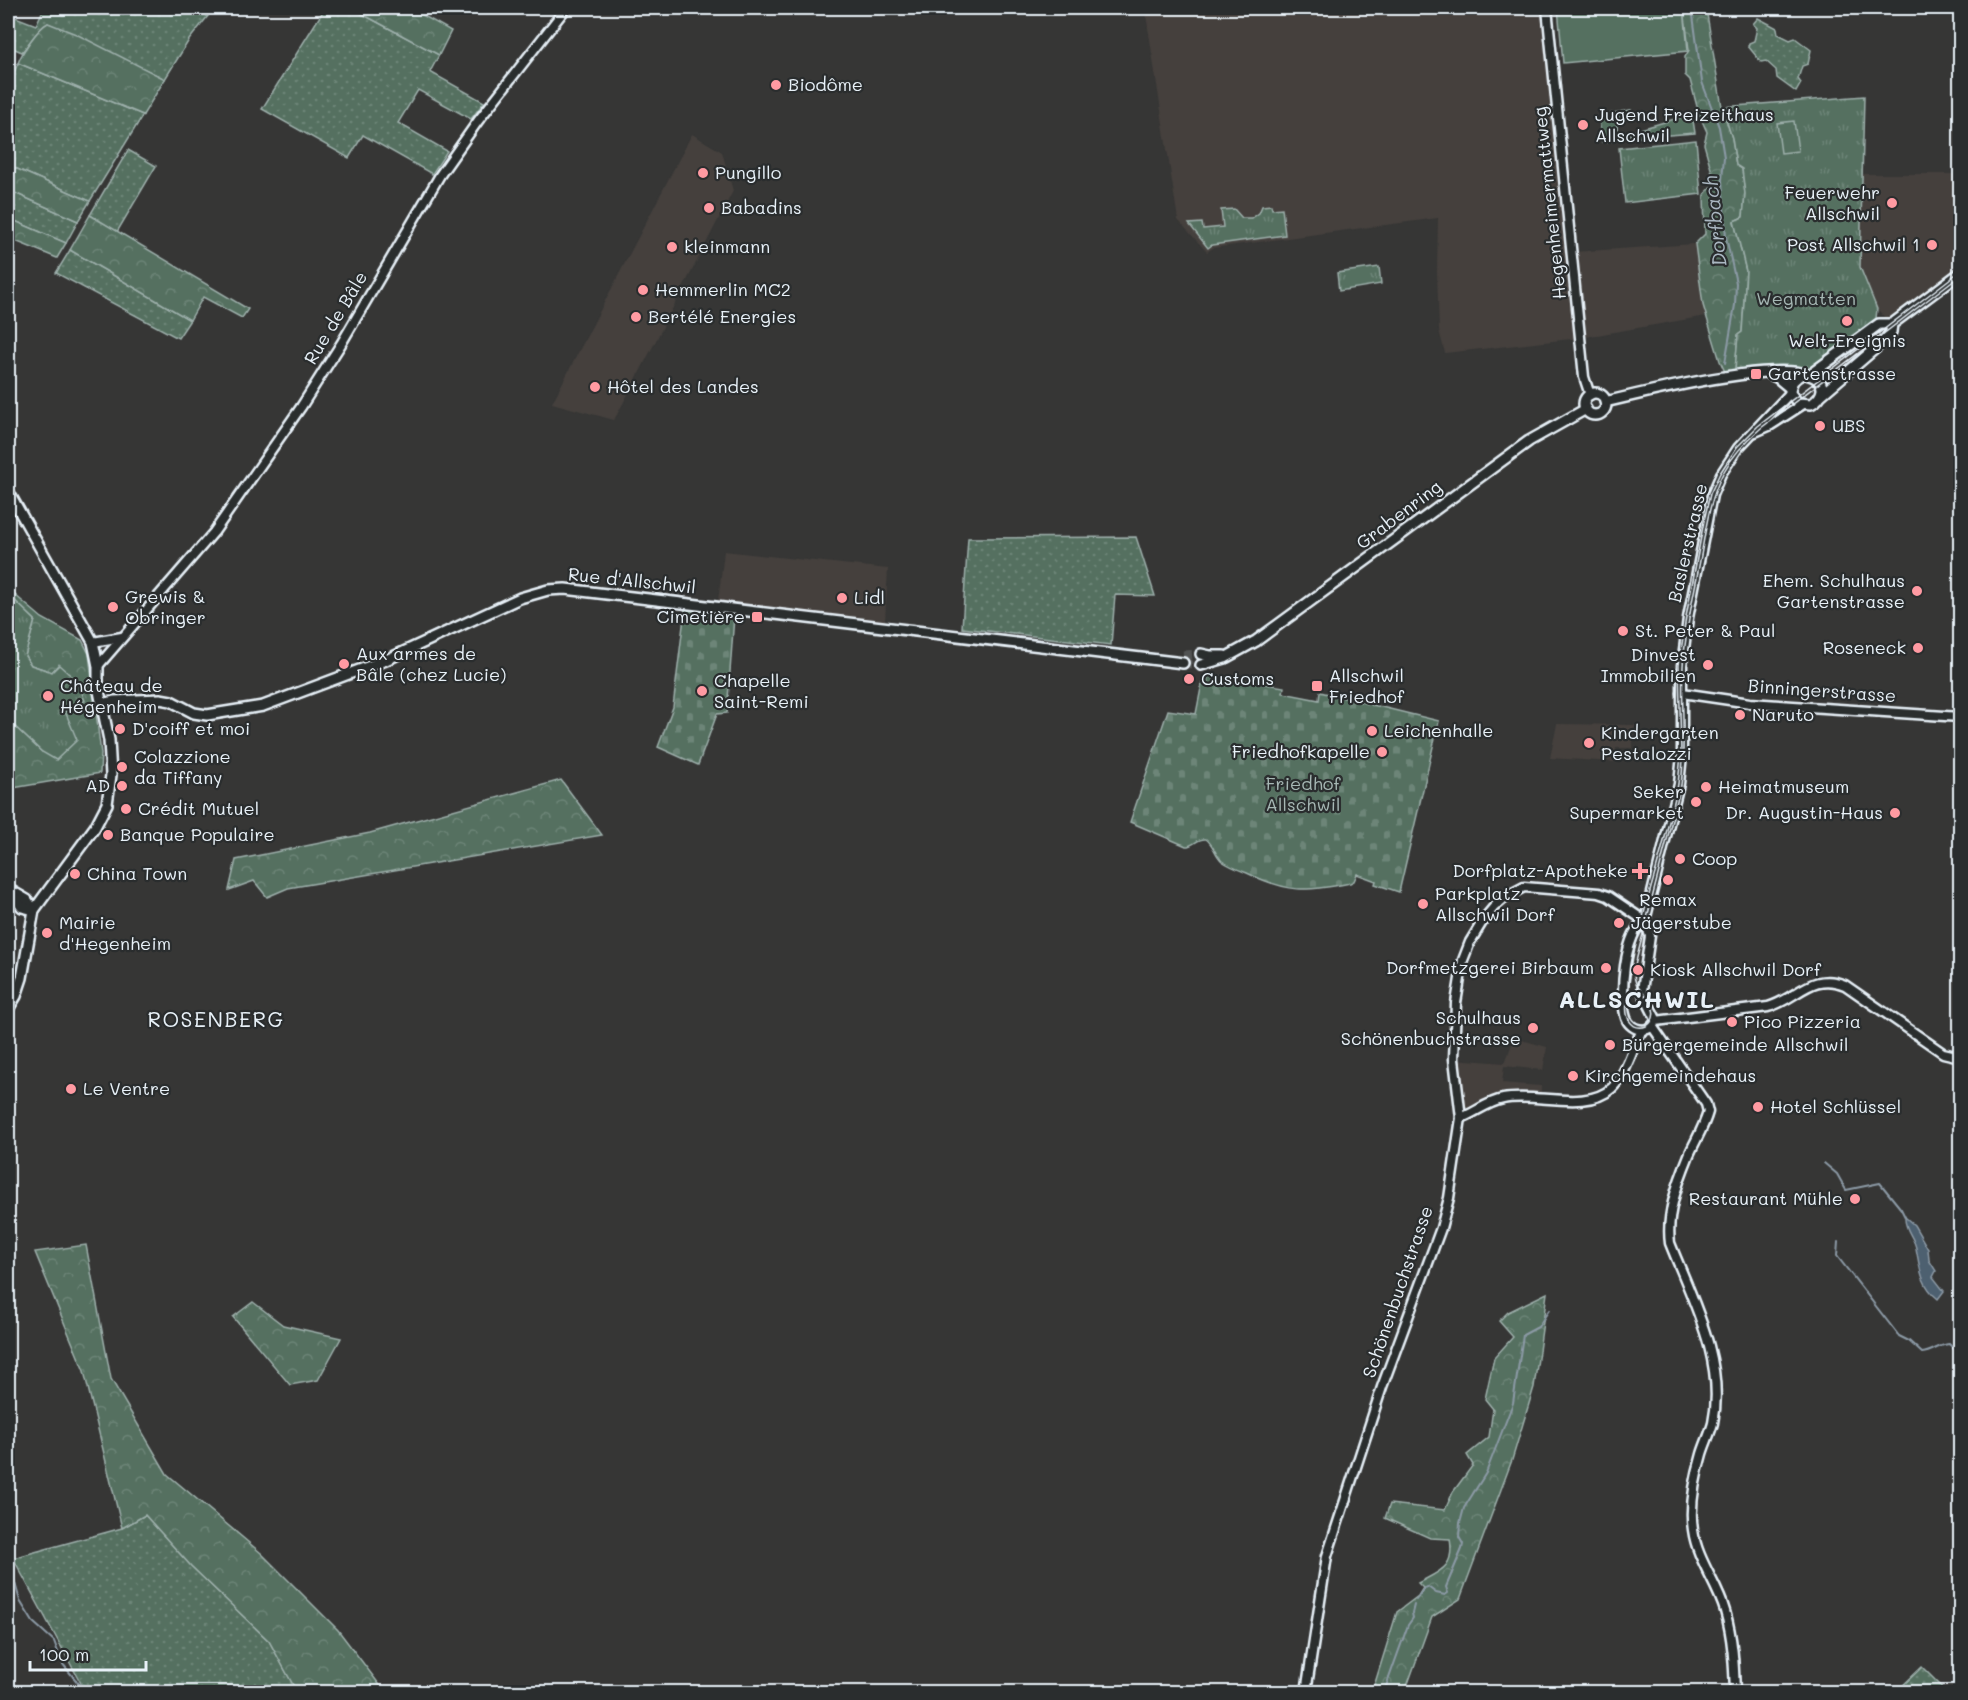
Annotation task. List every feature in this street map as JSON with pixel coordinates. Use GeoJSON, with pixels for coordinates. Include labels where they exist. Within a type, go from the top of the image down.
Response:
{"type":"FeatureCollection","features":[{"type":"Feature","properties":{"kind":"main road"},"geometry":{"type":"LineString","coordinates":[[1790,391],[1794,379],[1807,374],[1879,324],[1892,324],[1960,273]]}},
{"type":"Feature","properties":{"kind":"main road"},"geometry":{"type":"LineString","coordinates":[[1768,373],[1784,382],[1794,400],[1802,405],[1812,404],[1886,340],[1891,332],[1892,324]]}},
{"type":"Feature","properties":{"kind":"main road"},"geometry":{"type":"LineString","coordinates":[[1605,402],[1673,386],[1780,370],[1807,374],[1820,381],[1821,395]]}},
{"type":"Feature","properties":{"kind":"main road"},"geometry":{"type":"LineString","coordinates":[[1590,395],[1600,395],[1605,402],[1603,411],[1599,414],[1590,414],[1586,409],[1585,401],[1590,395]]}},
{"type":"Feature","properties":{"kind":"main road","name":"Grabenring"},"geometry":{"type":"LineString","coordinates":[[1201,665],[1217,662],[1235,654],[1264,635],[1521,447],[1586,409]]}},
{"type":"Feature","properties":{"kind":"main road"},"geometry":{"type":"LineString","coordinates":[[8,491],[93,642],[111,766],[107,804],[91,833],[34,910],[22,978],[16,996],[8,1008]]}},
{"type":"Feature","properties":{"kind":"main road","name":"Rue d'Allschwil"},"geometry":{"type":"LineString","coordinates":[[102,704],[115,701],[160,699],[195,713],[207,715],[263,706],[386,660],[520,598],[548,590],[565,589],[1180,660]]}},
{"type":"Feature","properties":{"kind":"main road"},"geometry":{"type":"LineString","coordinates":[[1201,654],[1210,656],[1235,654]]}},
{"type":"Feature","properties":{"kind":"main road"},"geometry":{"type":"LineString","coordinates":[[9,890],[27,900],[34,910]]}},
{"type":"Feature","properties":{"kind":"street","name":"Rue de Bâle"},"geometry":{"type":"LineString","coordinates":[[98,666],[214,532],[301,407],[341,344],[440,175],[485,112],[566,8]]}},
{"type":"Feature","properties":{"kind":"street","name":"Hegenheimermattweg"},"geometry":{"type":"LineString","coordinates":[[1547,8],[1584,377],[1590,395]]}},
{"type":"Feature","properties":{"kind":"street","name":"Baslerstrasse"},"geometry":{"type":"LineString","coordinates":[[1644,921],[1679,784],[1682,755],[1682,665],[1688,618],[1712,495],[1730,459],[1790,391]]}},
{"type":"Feature","properties":{"kind":"street","name":"Baslerstrasse"},"geometry":{"type":"LineString","coordinates":[[1754,432],[1771,425],[1802,405]]}},
{"type":"Feature","properties":{"kind":"street"},"geometry":{"type":"LineString","coordinates":[[93,642],[122,637]]}},
{"type":"Feature","properties":{"kind":"street","name":"Binningerstrasse"},"geometry":{"type":"LineString","coordinates":[[1682,693],[1788,706],[1960,717]]}},
{"type":"Feature","properties":{"kind":"street","name":"Schönenbuchstrasse"},"geometry":{"type":"LineString","coordinates":[[1306,1692],[1326,1560],[1382,1387],[1441,1228],[1453,1178],[1461,1118],[1454,1045],[1456,1003],[1463,960],[1478,927],[1494,907],[1524,886],[1599,893],[1608,896],[1644,921]]}},
{"type":"Feature","properties":{"kind":"street"},"geometry":{"type":"LineString","coordinates":[[1642,1030],[1634,1028],[1625,1016],[1624,983],[1632,939],[1638,926],[1644,921],[1650,936],[1642,991],[1654,1011],[1654,1024],[1706,1104],[1708,1112],[1677,1189],[1668,1231],[1670,1243],[1703,1328],[1715,1380],[1713,1423],[1702,1455],[1691,1506],[1698,1551],[1725,1610],[1734,1652],[1735,1692]]}},
{"type":"Feature","properties":{"kind":"street"},"geometry":{"type":"LineString","coordinates":[[1461,1118],[1501,1099],[1522,1096],[1576,1100],[1600,1096],[1612,1088],[1622,1074],[1642,1030],[1654,1024],[1779,1004],[1811,984],[1822,980],[1836,981],[1845,985],[1943,1053],[1960,1057]]}},
{"type":"Feature","properties":{"kind":"shaded area"},"geometry":{"type":"Polygon","coordinates":[[[1145,8],[1547,8],[1572,252],[1695,244],[1706,316],[1580,338],[1445,353],[1439,330],[1438,218],[1213,248],[1207,252],[1178,220],[1145,8]]]}},
{"type":"Feature","properties":{"kind":"shaded area"},"geometry":{"type":"Polygon","coordinates":[[[692,134],[722,152],[733,191],[633,385],[614,420],[552,403],[692,134]]]}},
{"type":"Feature","properties":{"kind":"shaded area"},"geometry":{"type":"Polygon","coordinates":[[[1861,174],[1960,174],[1960,273],[1891,324],[1877,309],[1860,267],[1861,174]]]}},
{"type":"Feature","properties":{"kind":"shaded area"},"geometry":{"type":"Polygon","coordinates":[[[724,551],[888,569],[885,621],[718,602],[724,551]]]}},
{"type":"Feature","properties":{"kind":"shaded area"},"geometry":{"type":"Polygon","coordinates":[[[1557,724],[1635,725],[1632,748],[1616,748],[1615,762],[1550,758],[1557,724]]]}},
{"type":"Feature","properties":{"kind":"shaded area"},"geometry":{"type":"Polygon","coordinates":[[[1514,1038],[1547,1047],[1543,1070],[1504,1066],[1502,1083],[1541,1086],[1541,1097],[1501,1099],[1461,1118],[1454,1059],[1505,1063],[1514,1038]]]}},
{"type":"Feature","properties":{"kind":"green space"},"geometry":{"type":"Polygon","coordinates":[[[44,8],[187,8],[208,16],[189,40],[165,79],[48,23],[37,32],[22,52],[8,46],[8,14],[36,25],[44,8]]]}},
{"type":"Feature","properties":{"kind":"green space"},"geometry":{"type":"Polygon","coordinates":[[[325,8],[351,8],[439,55],[430,72],[484,102],[471,119],[418,90],[398,123],[447,151],[432,174],[363,135],[349,158],[262,109],[325,8]]]}},
{"type":"Feature","properties":{"kind":"green space"},"geometry":{"type":"Polygon","coordinates":[[[351,8],[410,8],[451,31],[439,55],[351,8]]]}},
{"type":"Feature","properties":{"kind":"green space"},"geometry":{"type":"Polygon","coordinates":[[[1558,8],[1684,8],[1688,51],[1563,63],[1558,8]]]}},
{"type":"Feature","properties":{"kind":"green space"},"geometry":{"type":"Polygon","coordinates":[[[1684,8],[1706,8],[1722,107],[1732,138],[1736,165],[1742,169],[1745,194],[1743,217],[1734,221],[1746,271],[1742,332],[1738,335],[1735,370],[1726,374],[1703,305],[1695,244],[1705,234],[1704,195],[1715,183],[1704,144],[1707,132],[1699,114],[1690,80],[1685,75],[1685,57],[1689,50],[1684,8]]]}},
{"type":"Feature","properties":{"kind":"green space"},"geometry":{"type":"Polygon","coordinates":[[[1758,18],[1777,28],[1778,34],[1790,40],[1795,38],[1811,50],[1808,64],[1802,66],[1798,79],[1801,83],[1796,92],[1777,78],[1776,70],[1766,61],[1761,62],[1748,46],[1754,41],[1757,28],[1753,24],[1758,18]]]}},
{"type":"Feature","properties":{"kind":"green space"},"geometry":{"type":"Polygon","coordinates":[[[48,23],[76,34],[165,79],[143,115],[18,63],[31,41],[48,23]]]}},
{"type":"Feature","properties":{"kind":"green space"},"geometry":{"type":"Polygon","coordinates":[[[18,63],[143,115],[90,201],[8,165],[8,87],[18,63]]]}},
{"type":"Feature","properties":{"kind":"green space","name":"Wegmatten"},"geometry":{"type":"Polygon","coordinates":[[[1864,96],[1860,267],[1877,309],[1875,327],[1811,374],[1742,376],[1735,370],[1738,335],[1742,332],[1746,271],[1734,221],[1743,217],[1745,194],[1742,169],[1736,165],[1732,138],[1722,107],[1864,96]]]}},
{"type":"Feature","properties":{"kind":"green space"},"geometry":{"type":"Polygon","coordinates":[[[1631,110],[1632,117],[1616,119],[1618,133],[1612,134],[1613,141],[1602,142],[1599,119],[1609,117],[1609,114],[1631,110]]]}},
{"type":"Feature","properties":{"kind":"green space"},"geometry":{"type":"Polygon","coordinates":[[[1692,114],[1695,133],[1630,138],[1630,132],[1692,114]]]}},
{"type":"Feature","properties":{"kind":"green space"},"geometry":{"type":"Polygon","coordinates":[[[1794,121],[1798,151],[1781,153],[1777,123],[1794,121]]]}},
{"type":"Feature","properties":{"kind":"green space"},"geometry":{"type":"Polygon","coordinates":[[[1696,140],[1701,194],[1625,203],[1619,148],[1696,140]]]}},
{"type":"Feature","properties":{"kind":"green space"},"geometry":{"type":"Polygon","coordinates":[[[128,150],[156,166],[117,232],[90,215],[128,150]]]}},
{"type":"Feature","properties":{"kind":"green space"},"geometry":{"type":"Polygon","coordinates":[[[8,165],[90,201],[78,221],[8,190],[8,165]]]}},
{"type":"Feature","properties":{"kind":"green space"},"geometry":{"type":"Polygon","coordinates":[[[8,190],[78,221],[66,243],[8,218],[8,190]]]}},
{"type":"Feature","properties":{"kind":"green space"},"geometry":{"type":"Polygon","coordinates":[[[1271,205],[1272,209],[1282,208],[1285,235],[1212,245],[1208,248],[1189,224],[1202,223],[1203,229],[1223,227],[1221,210],[1234,209],[1242,218],[1252,218],[1259,213],[1262,206],[1271,205]]]}},
{"type":"Feature","properties":{"kind":"green space"},"geometry":{"type":"Polygon","coordinates":[[[90,215],[248,309],[242,318],[203,297],[190,320],[70,250],[90,215]]]}},
{"type":"Feature","properties":{"kind":"green space"},"geometry":{"type":"Polygon","coordinates":[[[8,218],[66,243],[57,258],[8,238],[8,218]]]}},
{"type":"Feature","properties":{"kind":"green space"},"geometry":{"type":"Polygon","coordinates":[[[70,250],[190,320],[178,338],[56,273],[70,250]]]}},
{"type":"Feature","properties":{"kind":"green space"},"geometry":{"type":"Polygon","coordinates":[[[1379,267],[1381,284],[1339,291],[1337,273],[1379,267]]]}},
{"type":"Feature","properties":{"kind":"green space"},"geometry":{"type":"Polygon","coordinates":[[[1136,537],[1155,596],[1115,595],[1111,645],[962,628],[968,538],[1136,537]]]}},
{"type":"Feature","properties":{"kind":"green space"},"geometry":{"type":"Polygon","coordinates":[[[8,589],[42,618],[82,640],[89,654],[101,754],[100,773],[13,788],[8,786],[8,720],[42,752],[65,711],[58,665],[52,672],[31,665],[25,656],[35,620],[8,594],[8,589]]]}},
{"type":"Feature","properties":{"kind":"green space"},"geometry":{"type":"Polygon","coordinates":[[[8,594],[35,620],[25,656],[31,665],[52,672],[59,665],[78,682],[85,701],[65,711],[77,740],[56,760],[42,752],[8,720],[8,594]]]}},
{"type":"Feature","properties":{"kind":"green space"},"geometry":{"type":"Polygon","coordinates":[[[685,609],[734,616],[727,713],[717,714],[698,765],[658,747],[673,707],[685,609]]]}},
{"type":"Feature","properties":{"kind":"green space","name":"Friedhof Allschwil"},"geometry":{"type":"Polygon","coordinates":[[[1212,675],[1284,687],[1283,693],[1319,700],[1320,692],[1439,721],[1399,892],[1375,884],[1376,881],[1357,874],[1354,881],[1334,886],[1297,889],[1274,884],[1225,863],[1206,839],[1186,846],[1130,822],[1168,710],[1196,714],[1203,678],[1212,675]]]}},
{"type":"Feature","properties":{"kind":"green space"},"geometry":{"type":"Polygon","coordinates":[[[561,780],[602,835],[288,888],[267,897],[254,881],[229,890],[236,860],[370,833],[561,780]]]}},
{"type":"Feature","properties":{"kind":"green space"},"geometry":{"type":"Polygon","coordinates":[[[86,1245],[111,1379],[167,1474],[261,1553],[338,1630],[385,1692],[297,1692],[269,1641],[191,1566],[145,1515],[122,1528],[84,1371],[35,1252],[86,1245]]]}},
{"type":"Feature","properties":{"kind":"green space"},"geometry":{"type":"Polygon","coordinates":[[[1547,1293],[1534,1387],[1512,1460],[1460,1599],[1432,1617],[1405,1692],[1369,1692],[1375,1683],[1397,1612],[1418,1596],[1423,1588],[1418,1583],[1448,1563],[1451,1549],[1450,1539],[1430,1538],[1385,1518],[1390,1504],[1445,1510],[1453,1492],[1473,1465],[1467,1455],[1489,1437],[1493,1409],[1485,1399],[1494,1358],[1513,1337],[1499,1321],[1508,1312],[1547,1293]]]}},
{"type":"Feature","properties":{"kind":"green space"},"geometry":{"type":"Polygon","coordinates":[[[253,1302],[283,1325],[341,1338],[318,1380],[290,1385],[233,1317],[253,1302]]]}},
{"type":"Feature","properties":{"kind":"green space"},"geometry":{"type":"Polygon","coordinates":[[[145,1515],[191,1566],[269,1641],[297,1692],[98,1692],[82,1685],[13,1558],[122,1528],[145,1515]]]}},
{"type":"Feature","properties":{"kind":"green space"},"geometry":{"type":"Polygon","coordinates":[[[1922,1667],[1947,1692],[1896,1692],[1922,1667]]]}},
{"type":"Feature","properties":{"kind":"water"},"geometry":{"type":"Polygon","coordinates":[[[1905,1217],[1914,1225],[1928,1249],[1929,1260],[1936,1271],[1933,1277],[1944,1291],[1938,1299],[1932,1294],[1922,1276],[1915,1244],[1906,1225],[1905,1217]]]}},
{"type":"Feature","properties":{"kind":"waterway","name":"Dorfbach"},"geometry":{"type":"LineString","coordinates":[[1692,8],[1702,82],[1719,127],[1724,157],[1722,180],[1726,237],[1736,283],[1735,305],[1725,363]]}},
{"type":"Feature","properties":{"kind":"waterway"},"geometry":{"type":"LineString","coordinates":[[1824,1163],[1837,1174],[1846,1190],[1880,1183],[1905,1217]]}},
{"type":"Feature","properties":{"kind":"waterway"},"geometry":{"type":"LineString","coordinates":[[1838,1242],[1837,1256],[1899,1336],[1909,1341],[1922,1353],[1949,1344],[1960,1355]]}},
{"type":"Feature","properties":{"kind":"waterway"},"geometry":{"type":"LineString","coordinates":[[1416,1600],[1424,1588],[1428,1587],[1436,1593],[1445,1595],[1448,1593],[1446,1587],[1463,1544],[1459,1537],[1464,1508],[1486,1473],[1513,1403],[1523,1335],[1538,1327],[1549,1310]]}},
{"type":"Feature","properties":{"kind":"waterway"},"geometry":{"type":"LineString","coordinates":[[8,1558],[20,1601],[33,1622],[54,1641],[62,1663],[83,1689],[90,1692]]}},
{"type":"Feature","properties":{"kind":"waterway"},"geometry":{"type":"LineString","coordinates":[[1384,1692],[1408,1625],[1413,1618],[1414,1605]]}},
{"type":"Feature","properties":{"kind":"tunnel"},"geometry":{"type":"LineString","coordinates":[[1183,655],[1201,654]]}},
{"type":"Feature","properties":{"kind":"tunnel"},"geometry":{"type":"LineString","coordinates":[[1183,663],[1201,665]]}},
{"type":"Feature","properties":{"kind":"tram line"},"geometry":{"type":"LineString","coordinates":[[1960,271],[1758,426],[1737,447],[1710,494],[1679,665],[1681,755],[1678,784],[1631,968],[1627,1014],[1635,1026],[1646,1026],[1651,1022],[1653,1016],[1651,1003],[1636,983],[1634,969],[1681,785],[1683,666],[1686,641],[1708,519],[1718,484],[1735,455],[1761,428],[1960,275]]}},
{"type":"Feature","properties":{"kind":"place","name":"Biodôme"},"geometry":{"type":"Point","coordinates":[776,85]}},
{"type":"Feature","properties":{"kind":"place","name":"Jugend Freizeithaus Allschwil"},"geometry":{"type":"Point","coordinates":[1583,125]}},
{"type":"Feature","properties":{"kind":"place","name":"Pungillo"},"geometry":{"type":"Point","coordinates":[703,173]}},
{"type":"Feature","properties":{"kind":"place","name":"Feuerwehr Allschwil"},"geometry":{"type":"Point","coordinates":[1892,203]}},
{"type":"Feature","properties":{"kind":"place","name":"Babadins"},"geometry":{"type":"Point","coordinates":[709,208]}},
{"type":"Feature","properties":{"kind":"place","name":"Post Allschwil 1"},"geometry":{"type":"Point","coordinates":[1932,245]}},
{"type":"Feature","properties":{"kind":"place","name":"kleinmann"},"geometry":{"type":"Point","coordinates":[672,247]}},
{"type":"Feature","properties":{"kind":"place","name":"Hemmerlin MC2"},"geometry":{"type":"Point","coordinates":[643,290]}},
{"type":"Feature","properties":{"kind":"place","name":"Bertélé Energies"},"geometry":{"type":"Point","coordinates":[636,317]}},
{"type":"Feature","properties":{"kind":"place","name":"Welt-Ereignis"},"geometry":{"type":"Point","coordinates":[1847,321]}},
{"type":"Feature","properties":{"kind":"place","name":"Gartenstrasse"},"geometry":{"type":"Point","coordinates":[1756,374]}},
{"type":"Feature","properties":{"kind":"place","name":"Hôtel des Landes"},"geometry":{"type":"Point","coordinates":[595,387]}},
{"type":"Feature","properties":{"kind":"place","name":"UBS"},"geometry":{"type":"Point","coordinates":[1820,426]}},
{"type":"Feature","properties":{"kind":"place","name":"Ehem. Schulhaus Gartenstrasse"},"geometry":{"type":"Point","coordinates":[1917,591]}},
{"type":"Feature","properties":{"kind":"place","name":"Lidl"},"geometry":{"type":"Point","coordinates":[842,598]}},
{"type":"Feature","properties":{"kind":"place","name":"Grewis & Obringer"},"geometry":{"type":"Point","coordinates":[113,607]}},
{"type":"Feature","properties":{"kind":"place","name":"Cimetière"},"geometry":{"type":"Point","coordinates":[757,617]}},
{"type":"Feature","properties":{"kind":"place","name":"St. Peter & Paul"},"geometry":{"type":"Point","coordinates":[1623,631]}},
{"type":"Feature","properties":{"kind":"place","name":"Roseneck"},"geometry":{"type":"Point","coordinates":[1918,648]}},
{"type":"Feature","properties":{"kind":"place","name":"Aux armes de Bâle (chez Lucie)"},"geometry":{"type":"Point","coordinates":[344,664]}},
{"type":"Feature","properties":{"kind":"place","name":"Dinvest Immobilien"},"geometry":{"type":"Point","coordinates":[1708,665]}},
{"type":"Feature","properties":{"kind":"place","name":"Customs"},"geometry":{"type":"Point","coordinates":[1189,679]}},
{"type":"Feature","properties":{"kind":"place","name":"Allschwil Friedhof"},"geometry":{"type":"Point","coordinates":[1317,686]}},
{"type":"Feature","properties":{"kind":"place","name":"Chapelle Saint-Remi"},"geometry":{"type":"Point","coordinates":[702,691]}},
{"type":"Feature","properties":{"kind":"place","name":"Château de Hégenheim"},"geometry":{"type":"Point","coordinates":[48,696]}},
{"type":"Feature","properties":{"kind":"place","name":"Naruto"},"geometry":{"type":"Point","coordinates":[1740,715]}},
{"type":"Feature","properties":{"kind":"place","name":"D'coiff et moi"},"geometry":{"type":"Point","coordinates":[120,729]}},
{"type":"Feature","properties":{"kind":"place","name":"Leichenhalle"},"geometry":{"type":"Point","coordinates":[1372,731]}},
{"type":"Feature","properties":{"kind":"place","name":"Kindergarten Pestalozzi"},"geometry":{"type":"Point","coordinates":[1589,743]}},
{"type":"Feature","properties":{"kind":"place","name":"Friedhofkapelle"},"geometry":{"type":"Point","coordinates":[1382,752]}},
{"type":"Feature","properties":{"kind":"place","name":"Colazzione da Tiffany"},"geometry":{"type":"Point","coordinates":[122,767]}},
{"type":"Feature","properties":{"kind":"place","name":"AD"},"geometry":{"type":"Point","coordinates":[122,786]}},
{"type":"Feature","properties":{"kind":"place","name":"Heimatmuseum"},"geometry":{"type":"Point","coordinates":[1706,787]}},
{"type":"Feature","properties":{"kind":"place","name":"Seker Supermarket"},"geometry":{"type":"Point","coordinates":[1696,802]}},
{"type":"Feature","properties":{"kind":"place","name":"Crédit Mutuel"},"geometry":{"type":"Point","coordinates":[126,809]}},
{"type":"Feature","properties":{"kind":"place","name":"Dr. Augustin-Haus"},"geometry":{"type":"Point","coordinates":[1895,813]}},
{"type":"Feature","properties":{"kind":"place","name":"Banque Populaire"},"geometry":{"type":"Point","coordinates":[108,835]}},
{"type":"Feature","properties":{"kind":"place","name":"Coop"},"geometry":{"type":"Point","coordinates":[1680,859]}},
{"type":"Feature","properties":{"kind":"place","name":"Dorfplatz-Apotheke"},"geometry":{"type":"Point","coordinates":[1640,871]}},
{"type":"Feature","properties":{"kind":"place","name":"China Town"},"geometry":{"type":"Point","coordinates":[75,874]}},
{"type":"Feature","properties":{"kind":"place","name":"Remax"},"geometry":{"type":"Point","coordinates":[1668,880]}},
{"type":"Feature","properties":{"kind":"place","name":"Parkplatz Allschwil Dorf"},"geometry":{"type":"Point","coordinates":[1423,904]}},
{"type":"Feature","properties":{"kind":"place","name":"Jägerstube"},"geometry":{"type":"Point","coordinates":[1619,923]}},
{"type":"Feature","properties":{"kind":"place","name":"Mairie d'Hegenheim"},"geometry":{"type":"Point","coordinates":[47,933]}},
{"type":"Feature","properties":{"kind":"place","name":"Dorfmetzgerei Birbaum"},"geometry":{"type":"Point","coordinates":[1606,968]}},
{"type":"Feature","properties":{"kind":"place","name":"Kiosk Allschwil Dorf"},"geometry":{"type":"Point","coordinates":[1638,970]}},
{"type":"Feature","properties":{"kind":"place","name":"Pico Pizzeria"},"geometry":{"type":"Point","coordinates":[1732,1022]}},
{"type":"Feature","properties":{"kind":"place","name":"Schulhaus Schönenbuchstrasse"},"geometry":{"type":"Point","coordinates":[1533,1028]}},
{"type":"Feature","properties":{"kind":"place","name":"Bürgergemeinde Allschwil"},"geometry":{"type":"Point","coordinates":[1610,1045]}},
{"type":"Feature","properties":{"kind":"place","name":"Kirchgemeindehaus"},"geometry":{"type":"Point","coordinates":[1573,1076]}},
{"type":"Feature","properties":{"kind":"place","name":"Le Ventre"},"geometry":{"type":"Point","coordinates":[71,1089]}},
{"type":"Feature","properties":{"kind":"place","name":"Hotel Schlüssel"},"geometry":{"type":"Point","coordinates":[1758,1107]}},
{"type":"Feature","properties":{"kind":"place","name":"Restaurant Mühle"},"geometry":{"type":"Point","coordinates":[1855,1199]}},
{"type":"Feature","properties":{"kind":"district","name":"ALLSCHWIL"},"geometry":{"type":"Point","coordinates":[1637,1000]}},
{"type":"Feature","properties":{"kind":"district","name":"ROSENBERG"},"geometry":{"type":"Point","coordinates":[216,1020]}}]}
